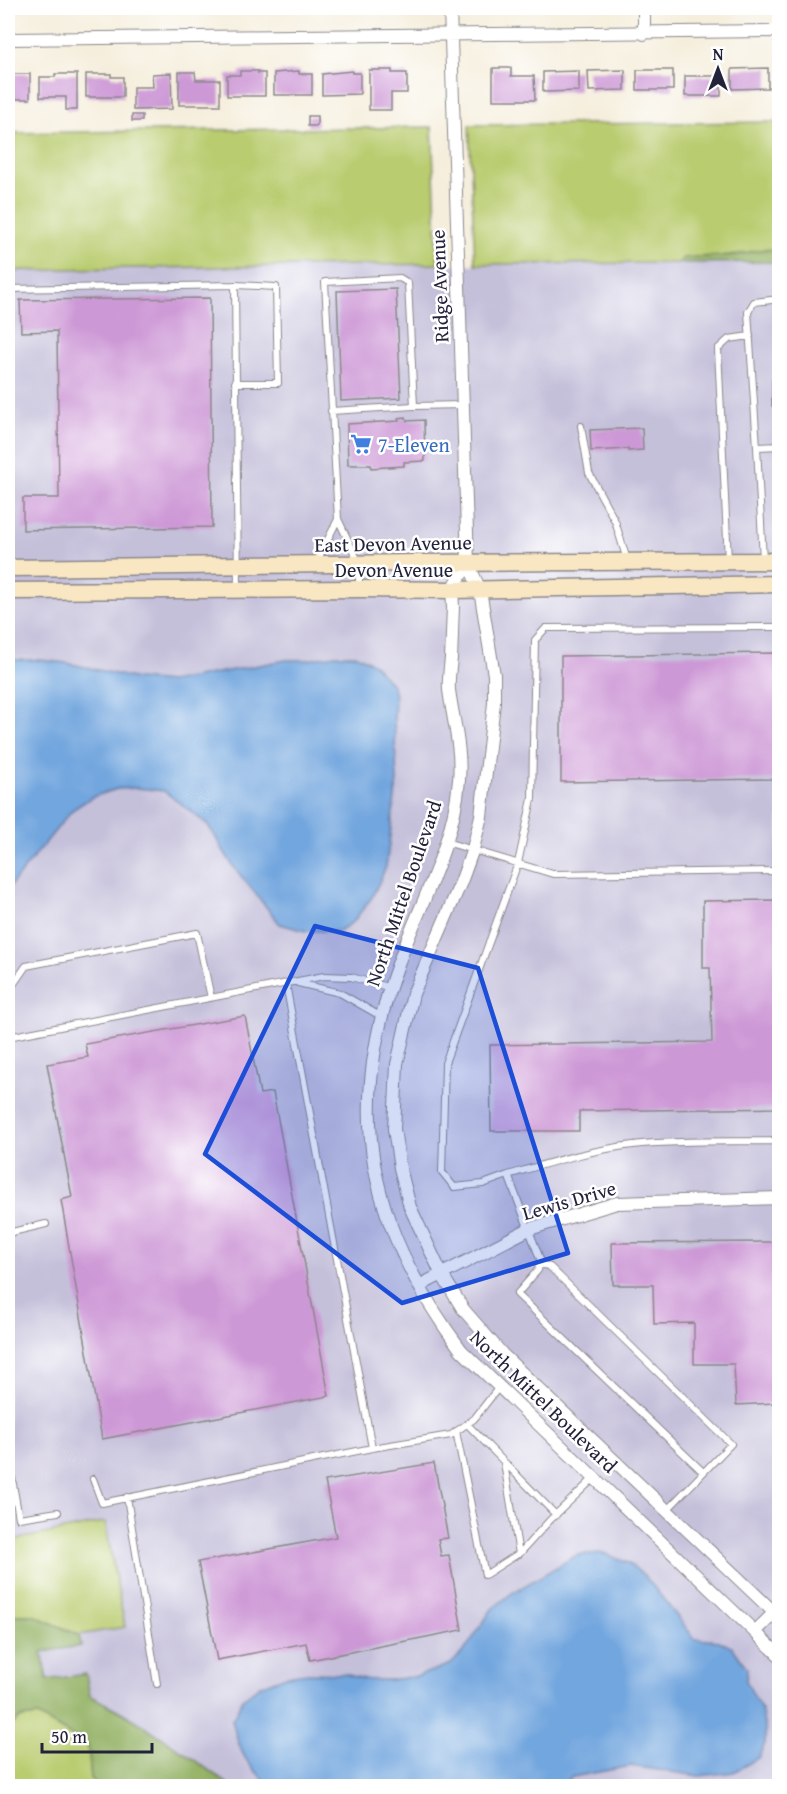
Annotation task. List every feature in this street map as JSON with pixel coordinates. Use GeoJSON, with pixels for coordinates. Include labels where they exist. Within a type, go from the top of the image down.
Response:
{"type":"FeatureCollection","features":[{"type":"Feature","properties":{"kind":"main road","name":"East Devon Avenue"},"geometry":{"type":"LineString","coordinates":[[8,568],[771,561]]}},
{"type":"Feature","properties":{"kind":"main road","name":"Devon Avenue"},"geometry":{"type":"LineString","coordinates":[[8,591],[480,590],[780,584]]}},
{"type":"Feature","properties":{"kind":"street","name":"Ridge Avenue"},"geometry":{"type":"LineString","coordinates":[[450,8],[468,563]]}},
{"type":"Feature","properties":{"kind":"street"},"geometry":{"type":"LineString","coordinates":[[644,8],[644,34]]}},
{"type":"Feature","properties":{"kind":"street"},"geometry":{"type":"LineString","coordinates":[[8,39],[780,32]]}},
{"type":"Feature","properties":{"kind":"street","name":"North Mittel Boulevard"},"geometry":{"type":"LineString","coordinates":[[468,563],[480,590],[494,675],[494,703],[481,816],[473,849],[413,994],[397,1064],[394,1130],[400,1168],[410,1207],[441,1273],[463,1309],[502,1354],[777,1615]]}},
{"type":"Feature","properties":{"kind":"street","name":"North Mittel Boulevard"},"geometry":{"type":"LineString","coordinates":[[468,563],[453,590],[448,687],[459,747],[459,779],[454,814],[391,988],[375,1043],[369,1085],[369,1128],[372,1150],[388,1224],[419,1286],[461,1350],[780,1656]]}},
{"type":"Feature","properties":{"kind":"street","name":"Lewis Drive"},"geometry":{"type":"LineString","coordinates":[[419,1286],[530,1229],[616,1203],[780,1198]]}},
{"type":"Feature","properties":{"kind":"street"},"geometry":{"type":"LineString","coordinates":[[755,1632],[777,1615]]}},
{"type":"Feature","properties":{"kind":"lane"},"geometry":{"type":"LineString","coordinates":[[359,589],[359,563],[338,519],[325,282],[400,278],[408,283],[414,406]]}},
{"type":"Feature","properties":{"kind":"lane"},"geometry":{"type":"LineString","coordinates":[[235,285],[238,590]]}},
{"type":"Feature","properties":{"kind":"lane"},"geometry":{"type":"LineString","coordinates":[[8,289],[235,285],[276,287],[278,383],[236,384]]}},
{"type":"Feature","properties":{"kind":"lane"},"geometry":{"type":"LineString","coordinates":[[771,561],[758,447],[748,312],[754,302],[780,299]]}},
{"type":"Feature","properties":{"kind":"lane"},"geometry":{"type":"LineString","coordinates":[[728,561],[718,349],[729,339],[750,336]]}},
{"type":"Feature","properties":{"kind":"lane"},"geometry":{"type":"LineString","coordinates":[[331,411],[463,405]]}},
{"type":"Feature","properties":{"kind":"lane"},"geometry":{"type":"LineString","coordinates":[[581,426],[589,473],[615,522],[627,562]]}},
{"type":"Feature","properties":{"kind":"lane"},"geometry":{"type":"LineString","coordinates":[[758,447],[780,446]]}},
{"type":"Feature","properties":{"kind":"lane"},"geometry":{"type":"LineString","coordinates":[[315,565],[338,519]]}},
{"type":"Feature","properties":{"kind":"lane"},"geometry":{"type":"LineString","coordinates":[[780,627],[546,628],[535,640],[532,799],[518,862],[445,1063],[442,1172],[454,1187],[483,1184],[571,1156],[632,1145],[780,1142]]}},
{"type":"Feature","properties":{"kind":"lane"},"geometry":{"type":"LineString","coordinates":[[445,842],[553,874],[780,871]]}},
{"type":"Feature","properties":{"kind":"lane"},"geometry":{"type":"LineString","coordinates":[[8,992],[26,966],[197,933],[211,998]]}},
{"type":"Feature","properties":{"kind":"lane"},"geometry":{"type":"LineString","coordinates":[[8,1037],[324,976],[351,976],[391,988]]}},
{"type":"Feature","properties":{"kind":"lane"},"geometry":{"type":"LineString","coordinates":[[294,982],[340,993],[382,1017]]}},
{"type":"Feature","properties":{"kind":"lane"},"geometry":{"type":"LineString","coordinates":[[286,984],[372,1448]]}},
{"type":"Feature","properties":{"kind":"lane"},"geometry":{"type":"LineString","coordinates":[[508,1175],[542,1264]]}},
{"type":"Feature","properties":{"kind":"lane"},"geometry":{"type":"LineString","coordinates":[[8,1233],[46,1224]]}},
{"type":"Feature","properties":{"kind":"lane"},"geometry":{"type":"LineString","coordinates":[[542,1264],[550,1267],[731,1444],[667,1510]]}},
{"type":"Feature","properties":{"kind":"lane"},"geometry":{"type":"LineString","coordinates":[[542,1264],[517,1294],[703,1472]]}},
{"type":"Feature","properties":{"kind":"lane"},"geometry":{"type":"LineString","coordinates":[[93,1479],[102,1503],[372,1448],[451,1435],[480,1412],[499,1387]]}},
{"type":"Feature","properties":{"kind":"lane"},"geometry":{"type":"LineString","coordinates":[[466,1424],[556,1515]]}},
{"type":"Feature","properties":{"kind":"lane"},"geometry":{"type":"LineString","coordinates":[[456,1431],[485,1575],[519,1554],[594,1478]]}},
{"type":"Feature","properties":{"kind":"lane"},"geometry":{"type":"LineString","coordinates":[[8,1456],[19,1518],[58,1512]]}},
{"type":"Feature","properties":{"kind":"lane"},"geometry":{"type":"LineString","coordinates":[[504,1462],[519,1554]]}},
{"type":"Feature","properties":{"kind":"lane"},"geometry":{"type":"LineString","coordinates":[[127,1497],[157,1684]]}},
{"type":"Feature","properties":{"kind":"highlighted area"},"geometry":{"type":"Polygon","coordinates":[[[315,926],[478,968],[568,1253],[402,1303],[205,1154],[315,926]]]}},
{"type":"Feature","properties":{"kind":"shaded area"},"geometry":{"type":"Polygon","coordinates":[[[779,262],[779,1786],[231,1786],[105,1702],[47,1680],[42,1652],[81,1646],[79,1635],[125,1627],[105,1522],[8,1541],[8,272],[59,269],[779,262]]]}},
{"type":"Feature","properties":{"kind":"green space"},"geometry":{"type":"Polygon","coordinates":[[[779,122],[779,251],[765,249],[736,255],[684,258],[679,263],[475,264],[469,125],[779,122]]]}},
{"type":"Feature","properties":{"kind":"green space"},"geometry":{"type":"Polygon","coordinates":[[[432,127],[438,264],[59,269],[8,272],[8,133],[432,127]]]}},
{"type":"Feature","properties":{"kind":"green space"},"geometry":{"type":"Polygon","coordinates":[[[765,249],[779,251],[779,262],[679,263],[683,258],[736,255],[765,249]]]}},
{"type":"Feature","properties":{"kind":"green space"},"geometry":{"type":"Polygon","coordinates":[[[105,1522],[125,1627],[79,1635],[33,1615],[8,1615],[8,1541],[105,1522]]]}},
{"type":"Feature","properties":{"kind":"green space"},"geometry":{"type":"Polygon","coordinates":[[[8,1615],[33,1615],[79,1635],[81,1646],[42,1652],[47,1680],[86,1674],[90,1696],[145,1726],[231,1786],[97,1786],[91,1778],[88,1745],[38,1716],[20,1718],[12,1725],[8,1725],[8,1615]]]}},
{"type":"Feature","properties":{"kind":"green space"},"geometry":{"type":"Polygon","coordinates":[[[38,1716],[88,1745],[91,1778],[97,1786],[8,1786],[8,1725],[12,1725],[20,1718],[38,1716]]]}},
{"type":"Feature","properties":{"kind":"water"},"geometry":{"type":"Polygon","coordinates":[[[335,655],[357,655],[374,664],[393,686],[395,697],[397,781],[386,867],[372,897],[353,922],[339,931],[306,931],[280,924],[233,866],[208,825],[164,791],[137,788],[117,789],[92,797],[72,810],[8,889],[8,660],[67,663],[137,679],[170,682],[286,660],[308,660],[335,655]]]}},
{"type":"Feature","properties":{"kind":"water"},"geometry":{"type":"Polygon","coordinates":[[[603,1553],[628,1563],[645,1576],[695,1639],[719,1641],[733,1648],[747,1668],[746,1681],[761,1709],[765,1743],[758,1758],[734,1772],[699,1776],[631,1766],[572,1777],[562,1786],[271,1786],[249,1764],[238,1741],[232,1720],[243,1699],[260,1686],[286,1676],[308,1673],[344,1674],[369,1680],[391,1680],[418,1676],[451,1664],[465,1650],[492,1609],[512,1593],[577,1555],[603,1553]]]}},
{"type":"Feature","properties":{"kind":"building"},"geometry":{"type":"Polygon","coordinates":[[[493,68],[511,68],[511,76],[534,76],[535,100],[493,100],[493,68]]]}},
{"type":"Feature","properties":{"kind":"building"},"geometry":{"type":"Polygon","coordinates":[[[768,68],[768,88],[732,89],[732,69],[768,68]]]}},
{"type":"Feature","properties":{"kind":"building"},"geometry":{"type":"Polygon","coordinates":[[[369,70],[392,70],[392,73],[407,73],[407,93],[391,93],[391,110],[369,110],[369,70]]]}},
{"type":"Feature","properties":{"kind":"building"},"geometry":{"type":"Polygon","coordinates":[[[625,70],[625,90],[589,91],[588,71],[625,70]]]}},
{"type":"Feature","properties":{"kind":"building"},"geometry":{"type":"Polygon","coordinates":[[[637,70],[673,70],[673,90],[637,90],[637,70]]]}},
{"type":"Feature","properties":{"kind":"building"},"geometry":{"type":"Polygon","coordinates":[[[240,71],[265,73],[265,96],[227,96],[227,75],[240,75],[240,71]]]}},
{"type":"Feature","properties":{"kind":"building"},"geometry":{"type":"Polygon","coordinates":[[[299,71],[299,74],[312,74],[312,95],[274,95],[274,73],[299,71]]]}},
{"type":"Feature","properties":{"kind":"building"},"geometry":{"type":"Polygon","coordinates":[[[352,71],[352,73],[360,73],[360,94],[322,95],[322,74],[352,71]]]}},
{"type":"Feature","properties":{"kind":"building"},"geometry":{"type":"Polygon","coordinates":[[[579,71],[579,91],[543,92],[543,72],[579,71]]]}},
{"type":"Feature","properties":{"kind":"building"},"geometry":{"type":"Polygon","coordinates":[[[179,72],[195,72],[196,80],[220,80],[220,105],[179,105],[179,72]]]}},
{"type":"Feature","properties":{"kind":"building"},"geometry":{"type":"Polygon","coordinates":[[[171,73],[172,109],[133,110],[133,87],[153,87],[152,74],[171,73]]]}},
{"type":"Feature","properties":{"kind":"building"},"geometry":{"type":"Polygon","coordinates":[[[8,74],[30,74],[30,99],[8,99],[8,74]]]}},
{"type":"Feature","properties":{"kind":"building"},"geometry":{"type":"Polygon","coordinates":[[[55,74],[77,74],[77,110],[66,110],[66,97],[40,97],[40,77],[55,77],[55,74]]]}},
{"type":"Feature","properties":{"kind":"building"},"geometry":{"type":"Polygon","coordinates":[[[86,74],[111,74],[111,77],[123,77],[123,97],[86,97],[86,74]]]}},
{"type":"Feature","properties":{"kind":"building"},"geometry":{"type":"Polygon","coordinates":[[[685,76],[721,76],[721,96],[685,96],[685,76]]]}},
{"type":"Feature","properties":{"kind":"building"},"geometry":{"type":"Polygon","coordinates":[[[132,115],[142,115],[142,121],[132,121],[132,115]]]}},
{"type":"Feature","properties":{"kind":"building"},"geometry":{"type":"Polygon","coordinates":[[[308,116],[317,116],[317,126],[308,126],[308,116]]]}},
{"type":"Feature","properties":{"kind":"building"},"geometry":{"type":"Polygon","coordinates":[[[396,289],[401,398],[341,401],[337,291],[396,289]]]}},
{"type":"Feature","properties":{"kind":"building"},"geometry":{"type":"Polygon","coordinates":[[[210,298],[212,527],[23,530],[23,498],[59,498],[57,331],[21,332],[20,300],[210,298]]]}},
{"type":"Feature","properties":{"kind":"building"},"geometry":{"type":"Polygon","coordinates":[[[772,380],[780,380],[780,406],[772,406],[772,380]]]}},
{"type":"Feature","properties":{"kind":"building"},"geometry":{"type":"Polygon","coordinates":[[[406,417],[407,421],[424,420],[425,461],[404,462],[404,466],[371,468],[371,465],[348,465],[347,424],[399,421],[398,418],[406,417]]]}},
{"type":"Feature","properties":{"kind":"building"},"geometry":{"type":"Polygon","coordinates":[[[642,428],[643,450],[591,451],[590,430],[642,428]]]}},
{"type":"Feature","properties":{"kind":"building"},"geometry":{"type":"Polygon","coordinates":[[[780,653],[780,779],[561,782],[561,656],[780,653]]]}},
{"type":"Feature","properties":{"kind":"building"},"geometry":{"type":"Polygon","coordinates":[[[780,900],[780,1108],[579,1111],[579,1131],[491,1131],[490,1045],[712,1042],[710,968],[703,968],[703,901],[780,900]]]}},
{"type":"Feature","properties":{"kind":"building"},"geometry":{"type":"Polygon","coordinates":[[[245,1016],[260,1094],[273,1092],[329,1396],[102,1439],[61,1200],[72,1197],[47,1064],[88,1057],[85,1044],[245,1016]]]}},
{"type":"Feature","properties":{"kind":"building"},"geometry":{"type":"Polygon","coordinates":[[[775,1242],[776,1322],[780,1321],[780,1444],[776,1444],[776,1403],[736,1405],[734,1364],[694,1364],[694,1323],[654,1324],[653,1285],[613,1285],[612,1243],[775,1242]]]}},
{"type":"Feature","properties":{"kind":"building"},"geometry":{"type":"Polygon","coordinates":[[[434,1463],[448,1538],[438,1539],[441,1556],[449,1555],[462,1630],[310,1660],[306,1643],[217,1660],[198,1562],[336,1537],[325,1481],[434,1463]]]}},
{"type":"Feature","properties":{"kind":"place","name":"7-Eleven"},"geometry":{"type":"Point","coordinates":[361,444]}}]}
